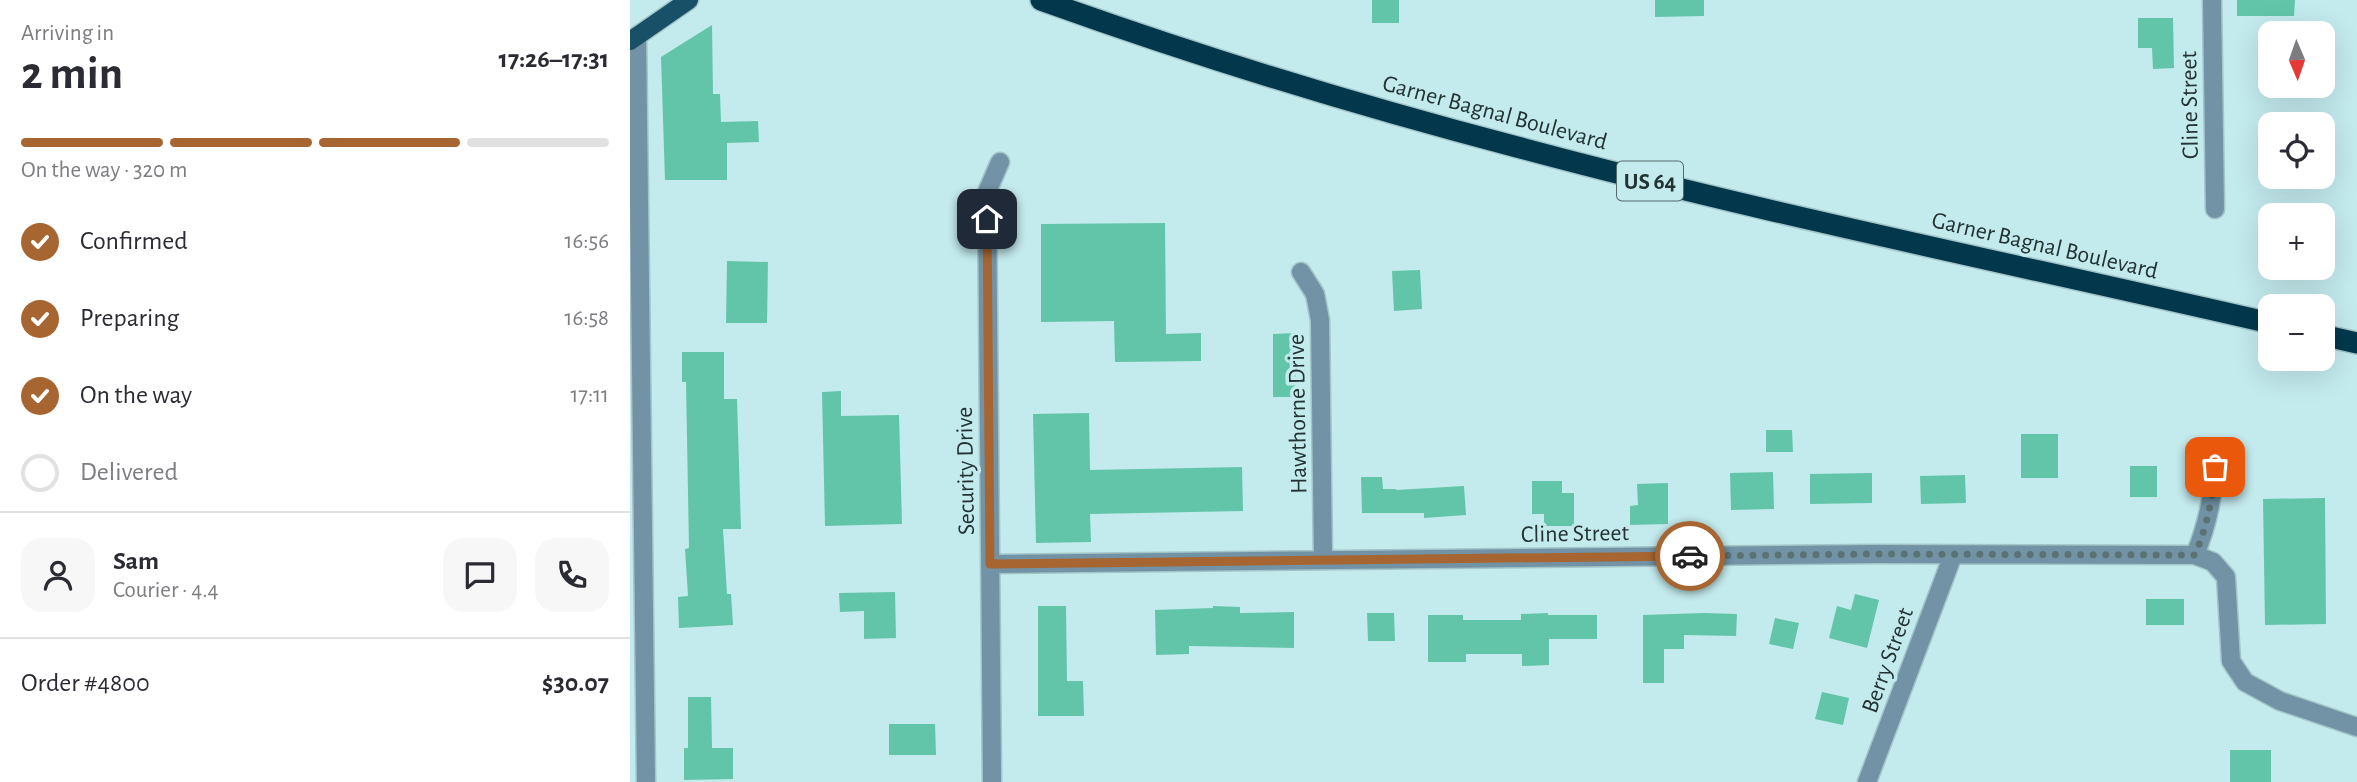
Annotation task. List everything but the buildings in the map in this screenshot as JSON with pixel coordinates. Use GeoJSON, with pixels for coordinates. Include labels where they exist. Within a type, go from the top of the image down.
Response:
{"type":"FeatureCollection","features":[{"type":"Feature","properties":{"kind":"highway","name":"Garner Bagnal Boulevard"},"geometry":{"type":"LineString","coordinates":[[1041,0],[1165,44],[1516,147],[1692,191],[2258,320]]}},
{"type":"Feature","properties":{"kind":"highway"},"geometry":{"type":"LineString","coordinates":[[2335,338],[2357,343]]}},
{"type":"Feature","properties":{"kind":"main road"},"geometry":{"type":"LineString","coordinates":[[634,38],[689,0]]}},
{"type":"Feature","properties":{"kind":"street","name":"Cline Street"},"geometry":{"type":"LineString","coordinates":[[2212,0],[2214,209]]}},
{"type":"Feature","properties":{"kind":"street"},"geometry":{"type":"LineString","coordinates":[[634,38],[646,782]]}},
{"type":"Feature","properties":{"kind":"street","name":"Security Drive"},"geometry":{"type":"LineString","coordinates":[[992,782],[987,192],[1000,162]]}},
{"type":"Feature","properties":{"kind":"street","name":"Hawthorne Drive"},"geometry":{"type":"LineString","coordinates":[[1301,272],[1315,294],[1320,320],[1323,560]]}},
{"type":"Feature","properties":{"kind":"street"},"geometry":{"type":"LineString","coordinates":[[2215,467],[2210,513],[2195,555],[2213,562],[2226,577],[2231,661],[2245,682],[2280,701],[2357,727]]}},
{"type":"Feature","properties":{"kind":"street","name":"Berry Street"},"geometry":{"type":"LineString","coordinates":[[1867,782],[1953,555]]}},
{"type":"Feature","properties":{"kind":"street","name":"Cline Street"},"geometry":{"type":"LineString","coordinates":[[990,564],[2195,555]]}},
{"type":"Feature","properties":{"kind":"way so far"},"geometry":{"type":"LineString","coordinates":[[1690,556],[2195,555],[2210,513],[2215,467]]}},
{"type":"Feature","properties":{"kind":"route"},"geometry":{"type":"LineString","coordinates":[[987,219],[990,564],[1690,556]]}}]}
